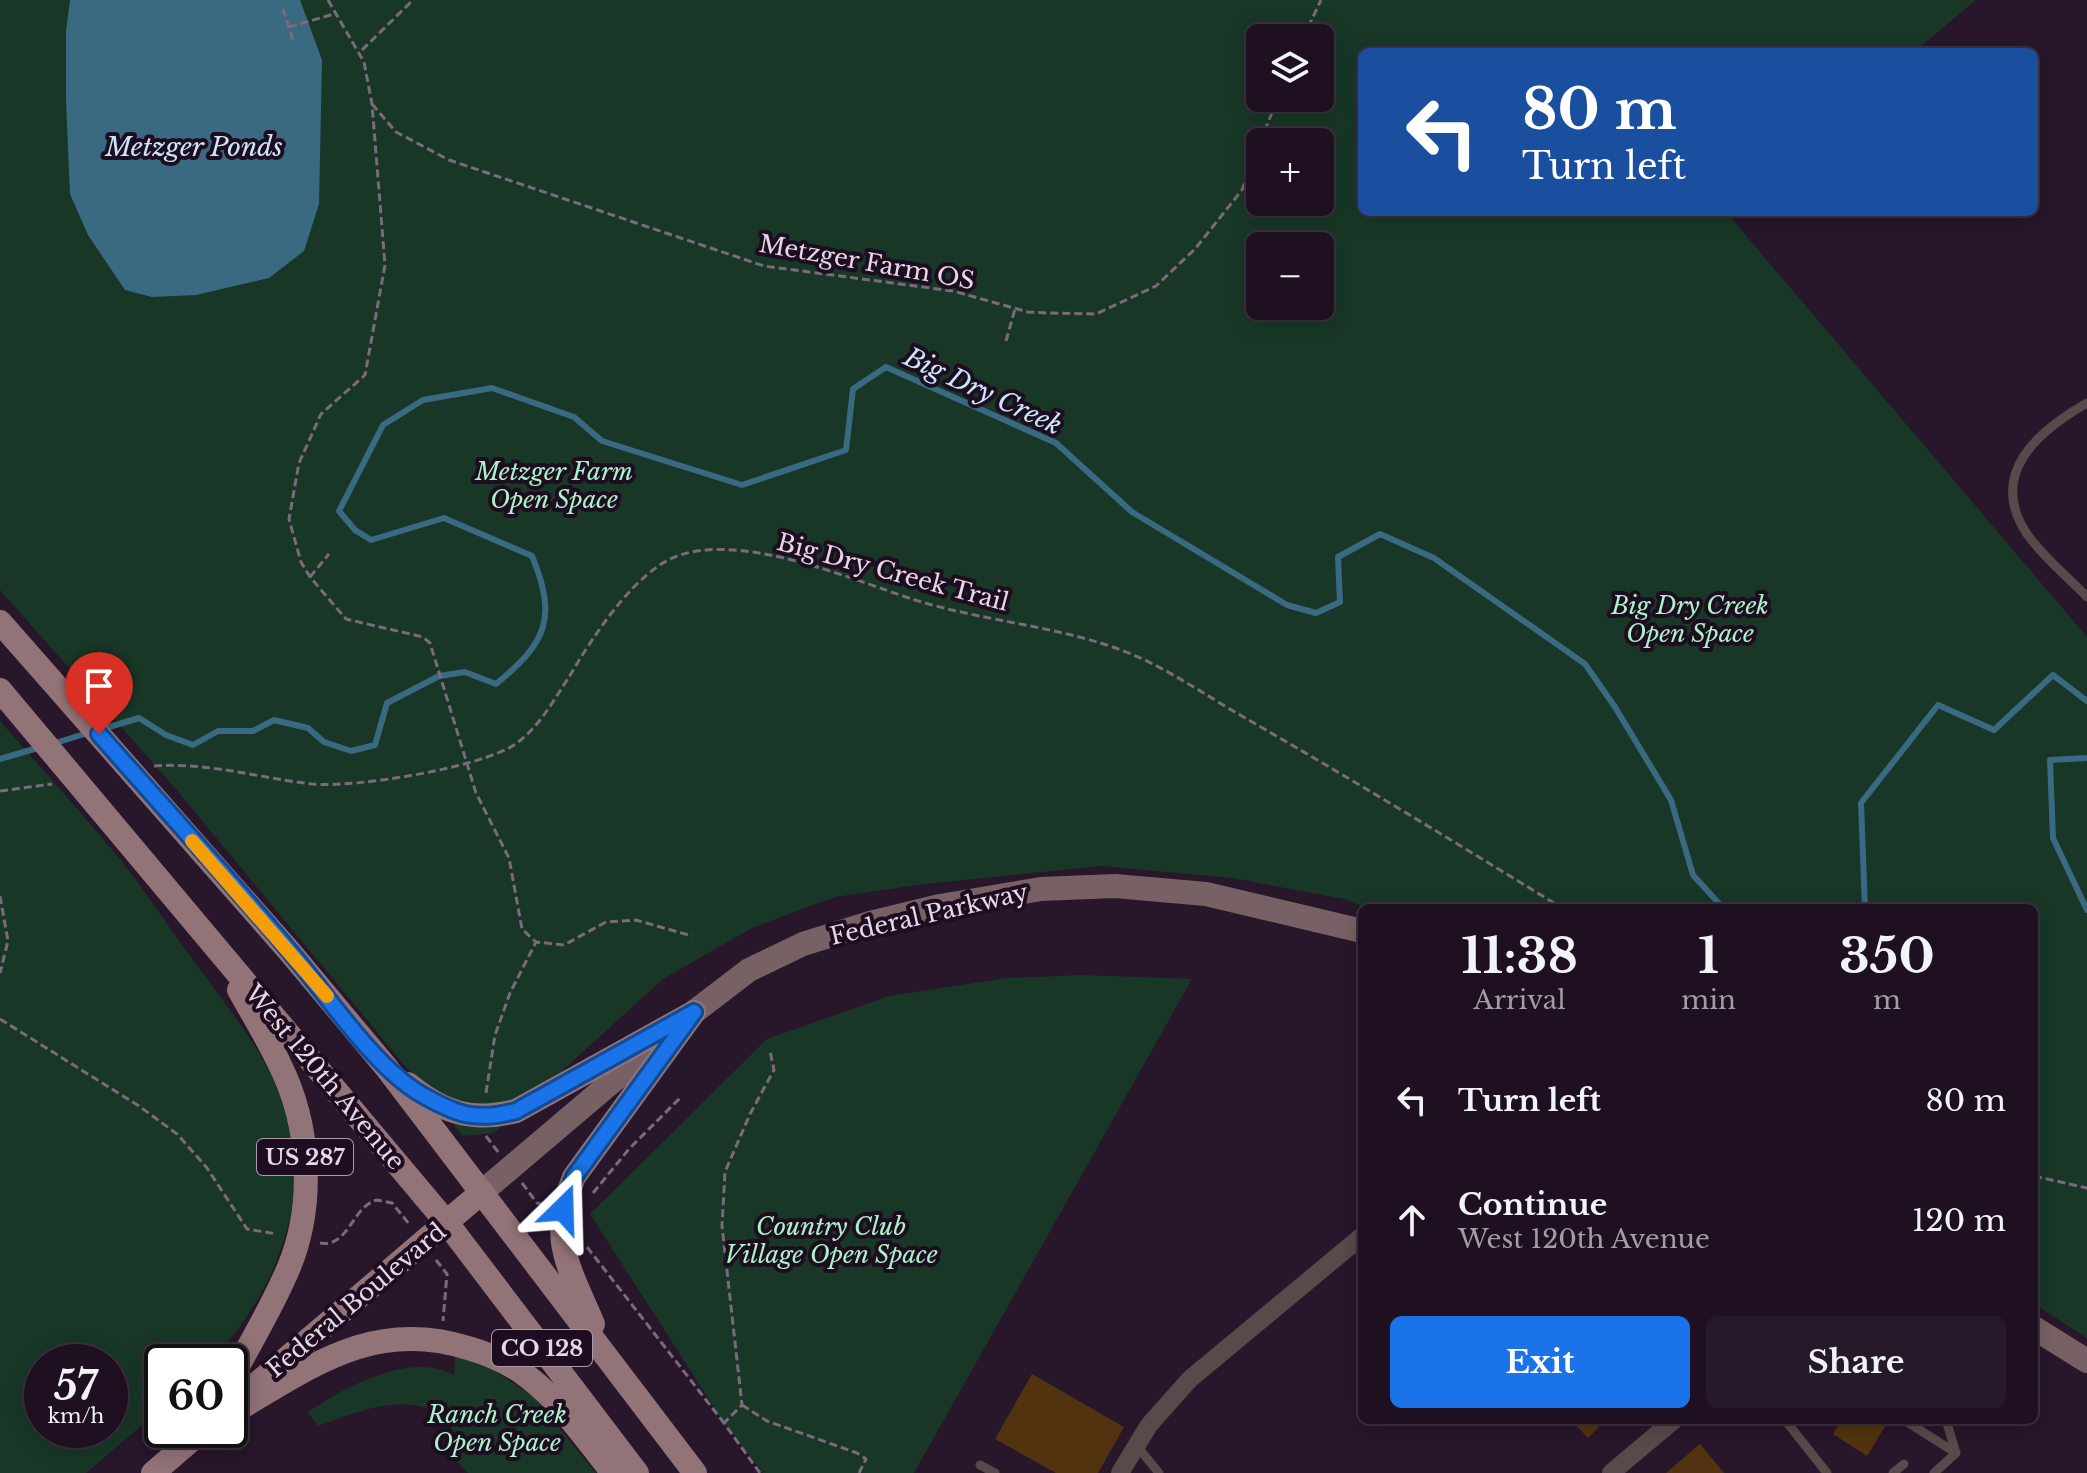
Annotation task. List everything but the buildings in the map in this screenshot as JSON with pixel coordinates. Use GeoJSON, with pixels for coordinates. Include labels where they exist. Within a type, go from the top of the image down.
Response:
{"type":"FeatureCollection","features":[{"type":"Feature","properties":{"kind":"main road","name":"West 120th Avenue"},"geometry":{"type":"LineString","coordinates":[[0,622],[386,1067],[695,1473]]}},
{"type":"Feature","properties":{"kind":"main road","name":"West 120th Avenue"},"geometry":{"type":"LineString","coordinates":[[6,697],[447,1223],[637,1473]]}},
{"type":"Feature","properties":{"kind":"main road","name":"Federal Parkway"},"geometry":{"type":"LineString","coordinates":[[482,1192],[694,1012],[749,970],[803,944],[870,923],[940,906],[1041,889],[1115,886],[1206,894],[1358,930]]}},
{"type":"Feature","properties":{"kind":"main road","name":"US 287"},"geometry":{"type":"LineString","coordinates":[[210,939],[281,1066],[299,1114],[306,1164],[299,1238],[289,1268],[248,1347]]}},
{"type":"Feature","properties":{"kind":"main road"},"geometry":{"type":"LineString","coordinates":[[386,1067],[416,1091],[457,1113],[477,1118],[496,1116],[516,1111],[694,1012]]}},
{"type":"Feature","properties":{"kind":"main road"},"geometry":{"type":"LineString","coordinates":[[606,1356],[562,1247],[564,1201],[574,1177],[694,1012]]}},
{"type":"Feature","properties":{"kind":"main road","name":"Federal Boulevard"},"geometry":{"type":"LineString","coordinates":[[248,1392],[482,1192]]}},
{"type":"Feature","properties":{"kind":"main road"},"geometry":{"type":"LineString","coordinates":[[2038,1330],[2087,1361]]}},
{"type":"Feature","properties":{"kind":"main road"},"geometry":{"type":"LineString","coordinates":[[248,1404],[327,1358],[361,1345],[397,1337],[429,1338],[494,1356],[529,1377],[566,1415],[613,1473]]}},
{"type":"Feature","properties":{"kind":"main road"},"geometry":{"type":"LineString","coordinates":[[153,1473],[182,1448]]}},
{"type":"Feature","properties":{"kind":"street"},"geometry":{"type":"LineString","coordinates":[[1120,1473],[1136,1445],[1190,1379],[1358,1239]]}},
{"type":"Feature","properties":{"kind":"street"},"geometry":{"type":"LineString","coordinates":[[1611,1473],[1669,1424]]}},
{"type":"Feature","properties":{"kind":"lane"},"geometry":{"type":"LineString","coordinates":[[2087,403],[2064,416],[2031,444],[2017,464],[2014,496],[2016,515],[2029,536],[2087,597]]}},
{"type":"Feature","properties":{"kind":"lane"},"geometry":{"type":"LineString","coordinates":[[1788,1424],[1827,1473]]}},
{"type":"Feature","properties":{"kind":"lane"},"geometry":{"type":"LineString","coordinates":[[1910,1424],[1956,1453]]}},
{"type":"Feature","properties":{"kind":"lane"},"geometry":{"type":"LineString","coordinates":[[1947,1424],[1956,1453]]}},
{"type":"Feature","properties":{"kind":"lane"},"geometry":{"type":"LineString","coordinates":[[1136,1445],[1159,1473]]}},
{"type":"Feature","properties":{"kind":"lane"},"geometry":{"type":"LineString","coordinates":[[1934,1473],[1956,1453]]}},
{"type":"Feature","properties":{"kind":"lane"},"geometry":{"type":"LineString","coordinates":[[1893,1473],[1904,1464]]}},
{"type":"Feature","properties":{"kind":"lane"},"geometry":{"type":"LineString","coordinates":[[980,1465],[995,1473]]}},
{"type":"Feature","properties":{"kind":"path"},"geometry":{"type":"LineString","coordinates":[[328,0],[334,14],[361,51],[372,104],[385,265],[365,375],[321,414],[299,463],[289,519],[301,562],[346,619],[423,637],[430,643],[476,793],[509,858],[522,929],[536,942],[564,945],[606,922],[636,920],[692,936]]}},
{"type":"Feature","properties":{"kind":"path"},"geometry":{"type":"LineString","coordinates":[[361,51],[413,0]]}},
{"type":"Feature","properties":{"kind":"path"},"geometry":{"type":"LineString","coordinates":[[1310,24],[1321,0]]}},
{"type":"Feature","properties":{"kind":"path"},"geometry":{"type":"LineString","coordinates":[[283,9],[294,43]]}},
{"type":"Feature","properties":{"kind":"path"},"geometry":{"type":"LineString","coordinates":[[289,27],[334,14]]}},
{"type":"Feature","properties":{"kind":"path","name":"Metzger Farm OS"},"geometry":{"type":"LineString","coordinates":[[372,104],[396,132],[449,160],[764,266],[953,291],[1015,309],[1096,314],[1156,286],[1195,249],[1242,190],[1246,179]]}},
{"type":"Feature","properties":{"kind":"path"},"geometry":{"type":"LineString","coordinates":[[1006,341],[1015,309]]}},
{"type":"Feature","properties":{"kind":"path","name":"Big Dry Creek Trail"},"geometry":{"type":"LineString","coordinates":[[142,768],[210,768],[319,784],[433,771],[513,746],[539,722],[580,657],[640,580],[677,555],[697,551],[736,551],[774,556],[958,613],[1068,635],[1121,650],[1405,811],[1556,904]]}},
{"type":"Feature","properties":{"kind":"path"},"geometry":{"type":"LineString","coordinates":[[310,577],[329,554]]}},
{"type":"Feature","properties":{"kind":"path"},"geometry":{"type":"LineString","coordinates":[[0,791],[64,782]]}},
{"type":"Feature","properties":{"kind":"path"},"geometry":{"type":"LineString","coordinates":[[0,896],[8,941],[0,973]]}},
{"type":"Feature","properties":{"kind":"path"},"geometry":{"type":"LineString","coordinates":[[485,1099],[495,1035],[510,993],[536,942]]}},
{"type":"Feature","properties":{"kind":"path"},"geometry":{"type":"LineString","coordinates":[[0,1019],[139,1106],[177,1134],[207,1168],[247,1229],[328,1244],[343,1236],[361,1209],[377,1200],[392,1203],[401,1214]]}},
{"type":"Feature","properties":{"kind":"path"},"geometry":{"type":"LineString","coordinates":[[742,1405],[722,1226],[725,1172],[750,1114],[774,1070],[770,1051]]}},
{"type":"Feature","properties":{"kind":"path"},"geometry":{"type":"LineString","coordinates":[[590,1196],[629,1149],[682,1096]]}},
{"type":"Feature","properties":{"kind":"path"},"geometry":{"type":"LineString","coordinates":[[2038,1177],[2087,1188]]}},
{"type":"Feature","properties":{"kind":"path"},"geometry":{"type":"LineString","coordinates":[[584,1243],[760,1473]]}},
{"type":"Feature","properties":{"kind":"path"},"geometry":{"type":"LineString","coordinates":[[724,1423],[742,1405]]}},
{"type":"Feature","properties":{"kind":"path"},"geometry":{"type":"LineString","coordinates":[[742,1405],[767,1421],[866,1459],[859,1473]]}},
{"type":"Feature","properties":{"kind":"green space","name":"Metzger Farm Open Space"},"geometry":{"type":"Polygon","coordinates":[[[0,0],[1976,0],[1919,48],[1358,48],[1358,216],[1729,216],[2087,637],[2087,1338],[2038,1307],[2038,904],[1358,904],[1344,899],[1232,878],[1101,866],[925,884],[835,897],[752,928],[663,979],[494,1133],[463,1136],[175,788],[0,590],[0,0]]]}},
{"type":"Feature","properties":{"kind":"green space"},"geometry":{"type":"Polygon","coordinates":[[[0,721],[120,859],[248,1036],[278,1090],[290,1126],[295,1163],[293,1199],[286,1235],[256,1303],[225,1344],[144,1344],[144,1423],[128,1437],[128,1344],[24,1344],[24,1448],[115,1448],[86,1473],[0,1473],[0,721]]]}},
{"type":"Feature","properties":{"kind":"green space","name":"Country Club Village Open Space"},"geometry":{"type":"Polygon","coordinates":[[[1082,975],[1192,979],[914,1473],[763,1473],[724,1423],[590,1214],[767,1039],[889,996],[1007,978],[1082,975]]]}},
{"type":"Feature","properties":{"kind":"green space","name":"Ranch Creek Open Space"},"geometry":{"type":"Polygon","coordinates":[[[455,1354],[490,1368],[533,1396],[596,1473],[468,1473],[451,1455],[452,1421],[436,1411],[419,1406],[403,1404],[369,1409],[318,1426],[308,1412],[340,1392],[378,1375],[418,1367],[454,1375],[455,1354]]]}},
{"type":"Feature","properties":{"kind":"water","name":"Metzger Ponds"},"geometry":{"type":"Polygon","coordinates":[[[70,0],[300,0],[322,60],[319,204],[304,251],[269,278],[196,295],[152,297],[125,290],[88,235],[70,194],[66,31],[70,0]]]}},
{"type":"Feature","properties":{"kind":"waterway","name":"Big Dry Creek"},"geometry":{"type":"LineString","coordinates":[[102,729],[139,718],[166,735],[193,745],[218,731],[253,731],[274,720],[308,728],[324,742],[351,751],[375,745],[387,703],[439,676],[465,672],[496,684],[526,656],[536,642],[545,613],[540,578],[532,556],[444,518],[371,540],[355,530],[339,511],[383,425],[423,400],[492,388],[574,417],[602,441],[742,485],[846,450],[853,389],[886,367],[1056,443],[1132,512],[1287,605],[1316,613],[1340,602],[1338,557],[1380,534],[1434,558],[1585,664],[1671,800],[1693,875],[1719,904]]}},
{"type":"Feature","properties":{"kind":"waterway","name":"Big Dry Creek"},"geometry":{"type":"LineString","coordinates":[[1865,904],[1861,803],[1938,705],[1994,730],[2053,675],[2087,701]]}},
{"type":"Feature","properties":{"kind":"waterway","name":"Big Dry Creek"},"geometry":{"type":"LineString","coordinates":[[52,744],[91,732]]}},
{"type":"Feature","properties":{"kind":"waterway","name":"Big Dry Creek"},"geometry":{"type":"LineString","coordinates":[[0,759],[41,747]]}},
{"type":"Feature","properties":{"kind":"waterway","name":"Big Dry Creek"},"geometry":{"type":"LineString","coordinates":[[2087,758],[2050,760],[2053,838],[2087,910]]}},
{"type":"Feature","properties":{"kind":"slow traffic"},"geometry":{"type":"LineString","coordinates":[[192,841],[327,996]]}},
{"type":"Feature","properties":{"kind":"route"},"geometry":{"type":"LineString","coordinates":[[99,734],[386,1067],[416,1091],[457,1113],[484,1118],[516,1111],[694,1012],[574,1177],[563,1209]]}},
{"type":"Feature","properties":{"kind":"park label","name":"Big Dry Creek Open Space"},"geometry":{"type":"Point","coordinates":[1690,619]}}]}
